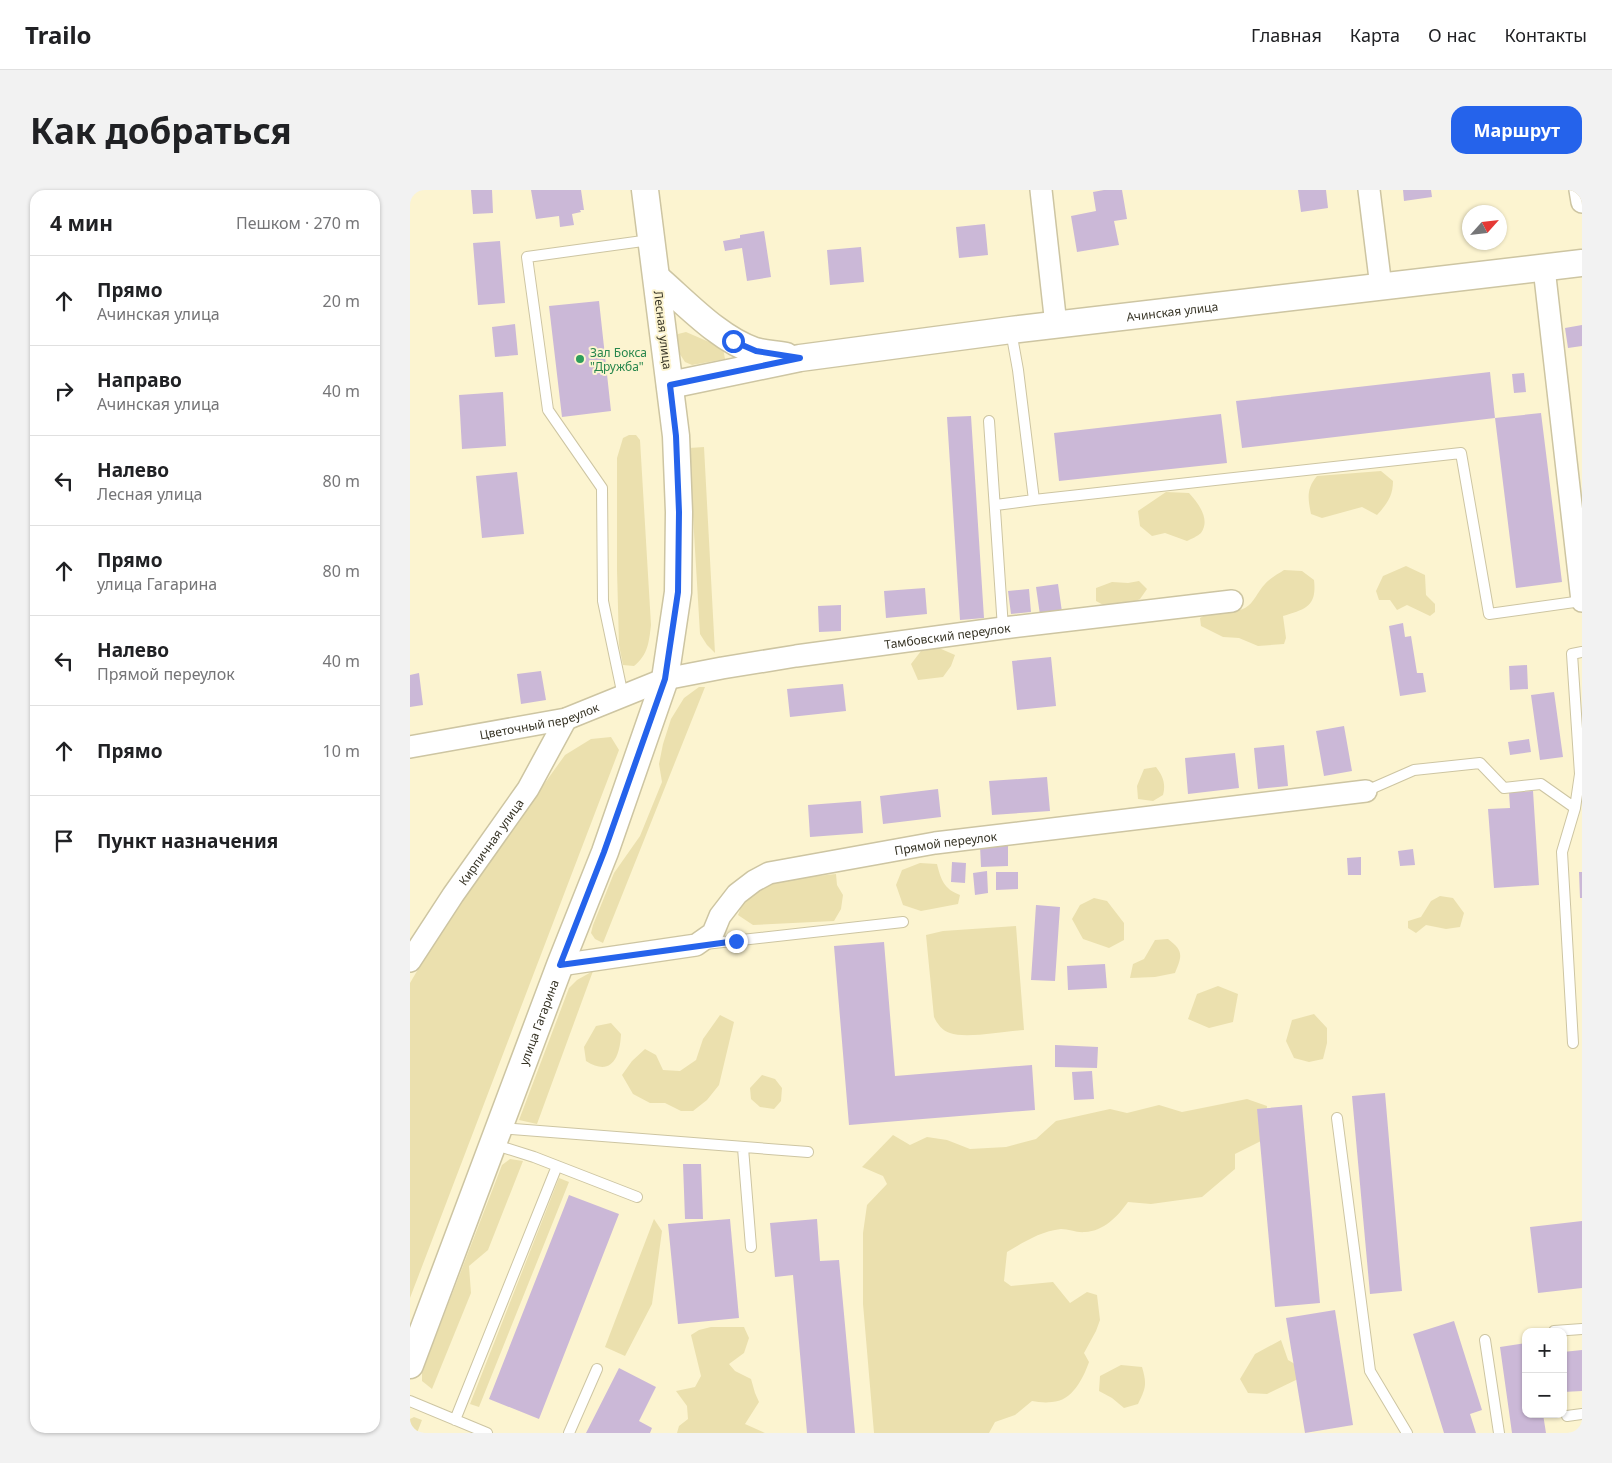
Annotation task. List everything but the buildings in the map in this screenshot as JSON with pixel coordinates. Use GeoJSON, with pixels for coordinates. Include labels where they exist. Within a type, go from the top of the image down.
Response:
{"type":"FeatureCollection","features":[{"type":"Feature","properties":{"kind":"street","name":"Лесная улица"},"geometry":{"type":"LineString","coordinates":[[646,190],[676,436],[679,503],[678,592],[665,679]]}},
{"type":"Feature","properties":{"kind":"street"},"geometry":{"type":"LineString","coordinates":[[1041,190],[1056,325]]}},
{"type":"Feature","properties":{"kind":"street"},"geometry":{"type":"LineString","coordinates":[[1369,190],[1381,287]]}},
{"type":"Feature","properties":{"kind":"street"},"geometry":{"type":"LineString","coordinates":[[1580,190],[1582,202]]}},
{"type":"Feature","properties":{"kind":"street","name":"Ачинская улица"},"geometry":{"type":"LineString","coordinates":[[670,385],[800,358],[1011,330],[1582,263]]}},
{"type":"Feature","properties":{"kind":"street"},"geometry":{"type":"LineString","coordinates":[[1544,268],[1582,601]]}},
{"type":"Feature","properties":{"kind":"street","name":"Ачинская улица"},"geometry":{"type":"LineString","coordinates":[[657,278],[714,328],[733,341],[756,351],[800,358]]}},
{"type":"Feature","properties":{"kind":"street","name":"Тамбовский переулок"},"geometry":{"type":"LineString","coordinates":[[665,679],[796,656],[1003,628],[1232,601]]}},
{"type":"Feature","properties":{"kind":"street","name":"Цветочный переулок"},"geometry":{"type":"LineString","coordinates":[[410,747],[566,718],[665,679]]}},
{"type":"Feature","properties":{"kind":"street","name":"улица Гагарина"},"geometry":{"type":"LineString","coordinates":[[410,1364],[604,852],[665,679]]}},
{"type":"Feature","properties":{"kind":"street","name":"Кирпичная улица"},"geometry":{"type":"LineString","coordinates":[[410,961],[528,789],[566,718]]}},
{"type":"Feature","properties":{"kind":"street","name":"Прямой переулок"},"geometry":{"type":"LineString","coordinates":[[696,945],[713,933],[720,916],[737,894],[754,881],[769,873],[935,843],[1366,791]]}},
{"type":"Feature","properties":{"kind":"street"},"geometry":{"type":"LineString","coordinates":[[560,965],[696,945]]}},
{"type":"Feature","properties":{"kind":"lane"},"geometry":{"type":"LineString","coordinates":[[623,696],[603,601],[602,488],[548,410],[527,257],[651,240]]}},
{"type":"Feature","properties":{"kind":"lane"},"geometry":{"type":"LineString","coordinates":[[1011,330],[1018,370],[1034,500]]}},
{"type":"Feature","properties":{"kind":"lane"},"geometry":{"type":"LineString","coordinates":[[989,421],[1003,628]]}},
{"type":"Feature","properties":{"kind":"lane"},"geometry":{"type":"LineString","coordinates":[[996,505],[1461,453],[1489,614],[1582,601]]}},
{"type":"Feature","properties":{"kind":"lane"},"geometry":{"type":"LineString","coordinates":[[1573,1044],[1562,852],[1575,808],[1580,774],[1572,654],[1582,652]]}},
{"type":"Feature","properties":{"kind":"lane"},"geometry":{"type":"LineString","coordinates":[[1366,791],[1414,770],[1480,763],[1504,788],[1541,784],[1575,808]]}},
{"type":"Feature","properties":{"kind":"lane"},"geometry":{"type":"LineString","coordinates":[[696,945],[903,922]]}},
{"type":"Feature","properties":{"kind":"lane"},"geometry":{"type":"LineString","coordinates":[[1338,1118],[1370,1371],[1407,1433]]}},
{"type":"Feature","properties":{"kind":"lane"},"geometry":{"type":"LineString","coordinates":[[496,1136],[808,1152]]}},
{"type":"Feature","properties":{"kind":"lane"},"geometry":{"type":"LineString","coordinates":[[496,1136],[557,1166],[637,1197]]}},
{"type":"Feature","properties":{"kind":"lane"},"geometry":{"type":"LineString","coordinates":[[743,1148],[751,1247]]}},
{"type":"Feature","properties":{"kind":"lane"},"geometry":{"type":"LineString","coordinates":[[455,1420],[557,1166]]}},
{"type":"Feature","properties":{"kind":"lane"},"geometry":{"type":"LineString","coordinates":[[1567,1330],[1582,1328]]}},
{"type":"Feature","properties":{"kind":"lane"},"geometry":{"type":"LineString","coordinates":[[1485,1340],[1499,1433]]}},
{"type":"Feature","properties":{"kind":"lane"},"geometry":{"type":"LineString","coordinates":[[569,1433],[597,1369]]}},
{"type":"Feature","properties":{"kind":"lane"},"geometry":{"type":"LineString","coordinates":[[410,1401],[487,1433]]}},
{"type":"Feature","properties":{"kind":"lane"},"geometry":{"type":"LineString","coordinates":[[1567,1416],[1582,1414]]}},
{"type":"Feature","properties":{"kind":"shaded area"},"geometry":{"type":"Polygon","coordinates":[[[686,332],[723,348],[725,359],[692,365],[685,362],[676,348],[675,340],[678,334],[686,332]]]}},
{"type":"Feature","properties":{"kind":"shaded area"},"geometry":{"type":"Polygon","coordinates":[[[629,435],[636,435],[640,440],[651,625],[645,653],[634,666],[623,665],[619,645],[617,570],[617,458],[623,438],[629,435]]]}},
{"type":"Feature","properties":{"kind":"shaded area"},"geometry":{"type":"Polygon","coordinates":[[[704,447],[715,653],[700,634],[689,448],[704,447]]]}},
{"type":"Feature","properties":{"kind":"shaded area"},"geometry":{"type":"Polygon","coordinates":[[[1381,471],[1393,481],[1393,486],[1389,500],[1377,515],[1362,507],[1322,518],[1311,514],[1309,490],[1317,476],[1381,471]]]}},
{"type":"Feature","properties":{"kind":"shaded area"},"geometry":{"type":"Polygon","coordinates":[[[1166,492],[1189,493],[1193,497],[1202,512],[1205,522],[1200,534],[1187,541],[1165,533],[1152,536],[1140,526],[1138,511],[1166,492]]]}},
{"type":"Feature","properties":{"kind":"shaded area"},"geometry":{"type":"Polygon","coordinates":[[[1406,566],[1425,575],[1426,595],[1435,604],[1435,612],[1430,616],[1407,605],[1397,610],[1390,600],[1379,600],[1376,591],[1383,576],[1406,566]]]}},
{"type":"Feature","properties":{"kind":"shaded area"},"geometry":{"type":"Polygon","coordinates":[[[1284,570],[1302,571],[1314,580],[1314,596],[1312,601],[1304,608],[1283,616],[1286,638],[1284,644],[1258,646],[1239,638],[1223,637],[1201,626],[1200,618],[1206,615],[1245,608],[1267,582],[1284,570]]]}},
{"type":"Feature","properties":{"kind":"shaded area"},"geometry":{"type":"Polygon","coordinates":[[[1139,581],[1147,589],[1140,599],[1132,603],[1107,607],[1096,601],[1096,588],[1112,582],[1128,583],[1139,581]]]}},
{"type":"Feature","properties":{"kind":"shaded area"},"geometry":{"type":"Polygon","coordinates":[[[939,648],[955,655],[951,666],[943,677],[918,680],[911,664],[921,651],[939,648]]]}},
{"type":"Feature","properties":{"kind":"shaded area"},"geometry":{"type":"Polygon","coordinates":[[[699,687],[705,687],[603,943],[595,939],[591,933],[593,925],[614,873],[640,836],[662,782],[659,764],[671,719],[684,698],[699,687]]]}},
{"type":"Feature","properties":{"kind":"shaded area"},"geometry":{"type":"Polygon","coordinates":[[[611,737],[619,750],[410,1298],[410,983],[450,915],[565,755],[591,739],[611,737]]]}},
{"type":"Feature","properties":{"kind":"shaded area"},"geometry":{"type":"Polygon","coordinates":[[[1156,767],[1163,780],[1163,795],[1153,801],[1138,799],[1137,786],[1144,769],[1156,767]]]}},
{"type":"Feature","properties":{"kind":"shaded area"},"geometry":{"type":"Polygon","coordinates":[[[920,863],[937,864],[944,883],[950,890],[960,895],[958,904],[921,911],[903,905],[896,885],[902,870],[920,863]]]}},
{"type":"Feature","properties":{"kind":"shaded area"},"geometry":{"type":"Polygon","coordinates":[[[836,874],[837,885],[843,895],[841,909],[834,921],[753,925],[738,915],[744,901],[763,887],[787,880],[836,874]]]}},
{"type":"Feature","properties":{"kind":"shaded area"},"geometry":{"type":"Polygon","coordinates":[[[1440,896],[1453,898],[1464,913],[1460,927],[1446,929],[1426,925],[1416,933],[1408,928],[1408,921],[1421,917],[1431,901],[1440,896]]]}},
{"type":"Feature","properties":{"kind":"shaded area"},"geometry":{"type":"Polygon","coordinates":[[[1094,898],[1107,901],[1124,923],[1124,940],[1109,948],[1083,939],[1072,919],[1080,905],[1094,898]]]}},
{"type":"Feature","properties":{"kind":"shaded area"},"geometry":{"type":"Polygon","coordinates":[[[1016,926],[1024,1030],[966,1035],[957,1035],[945,1031],[934,1017],[926,935],[943,931],[1016,926]]]}},
{"type":"Feature","properties":{"kind":"shaded area"},"geometry":{"type":"Polygon","coordinates":[[[1168,939],[1177,947],[1180,954],[1175,973],[1155,977],[1130,978],[1133,964],[1144,959],[1155,940],[1168,939]]]}},
{"type":"Feature","properties":{"kind":"shaded area"},"geometry":{"type":"Polygon","coordinates":[[[593,971],[537,1124],[519,1120],[569,988],[577,980],[593,971]]]}},
{"type":"Feature","properties":{"kind":"shaded area"},"geometry":{"type":"Polygon","coordinates":[[[1218,986],[1238,994],[1233,1022],[1209,1028],[1188,1019],[1197,994],[1218,986]]]}},
{"type":"Feature","properties":{"kind":"shaded area"},"geometry":{"type":"Polygon","coordinates":[[[1314,1014],[1327,1028],[1327,1043],[1323,1059],[1309,1062],[1294,1058],[1286,1041],[1292,1020],[1314,1014]]]}},
{"type":"Feature","properties":{"kind":"shaded area"},"geometry":{"type":"Polygon","coordinates":[[[720,1015],[734,1022],[719,1085],[707,1100],[693,1111],[681,1111],[665,1103],[650,1103],[633,1094],[622,1075],[632,1061],[645,1049],[656,1055],[663,1070],[680,1071],[696,1060],[703,1039],[720,1015]]]}},
{"type":"Feature","properties":{"kind":"shaded area"},"geometry":{"type":"Polygon","coordinates":[[[611,1023],[621,1034],[619,1051],[616,1057],[608,1066],[602,1067],[586,1061],[584,1047],[596,1026],[611,1023]]]}},
{"type":"Feature","properties":{"kind":"shaded area"},"geometry":{"type":"Polygon","coordinates":[[[762,1075],[775,1079],[782,1088],[781,1101],[774,1109],[760,1107],[751,1099],[750,1088],[762,1075]]]}},
{"type":"Feature","properties":{"kind":"shaded area"},"geometry":{"type":"Polygon","coordinates":[[[1247,1099],[1267,1106],[1265,1130],[1261,1141],[1235,1154],[1235,1169],[1202,1197],[1151,1204],[1128,1202],[1115,1218],[1098,1229],[1082,1232],[1064,1229],[1054,1230],[1033,1238],[1007,1252],[1004,1281],[1011,1286],[1053,1282],[1070,1303],[1087,1292],[1097,1295],[1100,1320],[1084,1353],[1089,1362],[1080,1382],[1071,1393],[1059,1401],[1032,1401],[1015,1415],[995,1422],[989,1433],[874,1433],[863,1304],[863,1233],[867,1205],[887,1184],[883,1176],[862,1167],[893,1135],[910,1145],[927,1137],[947,1140],[970,1149],[1006,1147],[1036,1139],[1056,1121],[1110,1109],[1127,1113],[1159,1105],[1182,1112],[1247,1099]]]}},
{"type":"Feature","properties":{"kind":"shaded area"},"geometry":{"type":"Polygon","coordinates":[[[510,1159],[523,1161],[488,1250],[469,1266],[471,1293],[432,1389],[422,1381],[422,1372],[502,1165],[510,1159]]]}},
{"type":"Feature","properties":{"kind":"shaded area"},"geometry":{"type":"Polygon","coordinates":[[[559,1178],[569,1182],[479,1407],[470,1404],[559,1178]]]}},
{"type":"Feature","properties":{"kind":"shaded area"},"geometry":{"type":"Polygon","coordinates":[[[654,1219],[662,1231],[652,1304],[625,1356],[605,1347],[654,1219]]]}},
{"type":"Feature","properties":{"kind":"shaded area"},"geometry":{"type":"Polygon","coordinates":[[[711,1327],[744,1327],[749,1338],[744,1353],[729,1364],[735,1371],[751,1379],[759,1402],[745,1424],[765,1433],[677,1433],[679,1426],[688,1419],[687,1406],[676,1391],[695,1387],[701,1376],[691,1335],[699,1330],[711,1327]]]}},
{"type":"Feature","properties":{"kind":"shaded area"},"geometry":{"type":"Polygon","coordinates":[[[1281,1340],[1288,1360],[1300,1367],[1298,1379],[1267,1394],[1248,1393],[1240,1379],[1255,1354],[1281,1340]]]}},
{"type":"Feature","properties":{"kind":"shaded area"},"geometry":{"type":"Polygon","coordinates":[[[1121,1365],[1142,1367],[1145,1378],[1144,1390],[1138,1404],[1124,1408],[1112,1398],[1099,1391],[1100,1376],[1121,1365]]]}},
{"type":"Feature","properties":{"kind":"shaded area"},"geometry":{"type":"Polygon","coordinates":[[[414,1417],[422,1420],[417,1433],[410,1433],[410,1419],[414,1417]]]}},
{"type":"Feature","properties":{"kind":"place","name":"Зал Бокса \"Дружба\""},"geometry":{"type":"Point","coordinates":[580,359]}},
{"type":"Feature","properties":{"kind":"route"},"geometry":{"type":"LineString","coordinates":[[733,341],[756,351],[800,358],[670,385],[676,436],[679,512],[678,592],[665,679],[604,852],[560,965],[736,941]]}}]}
